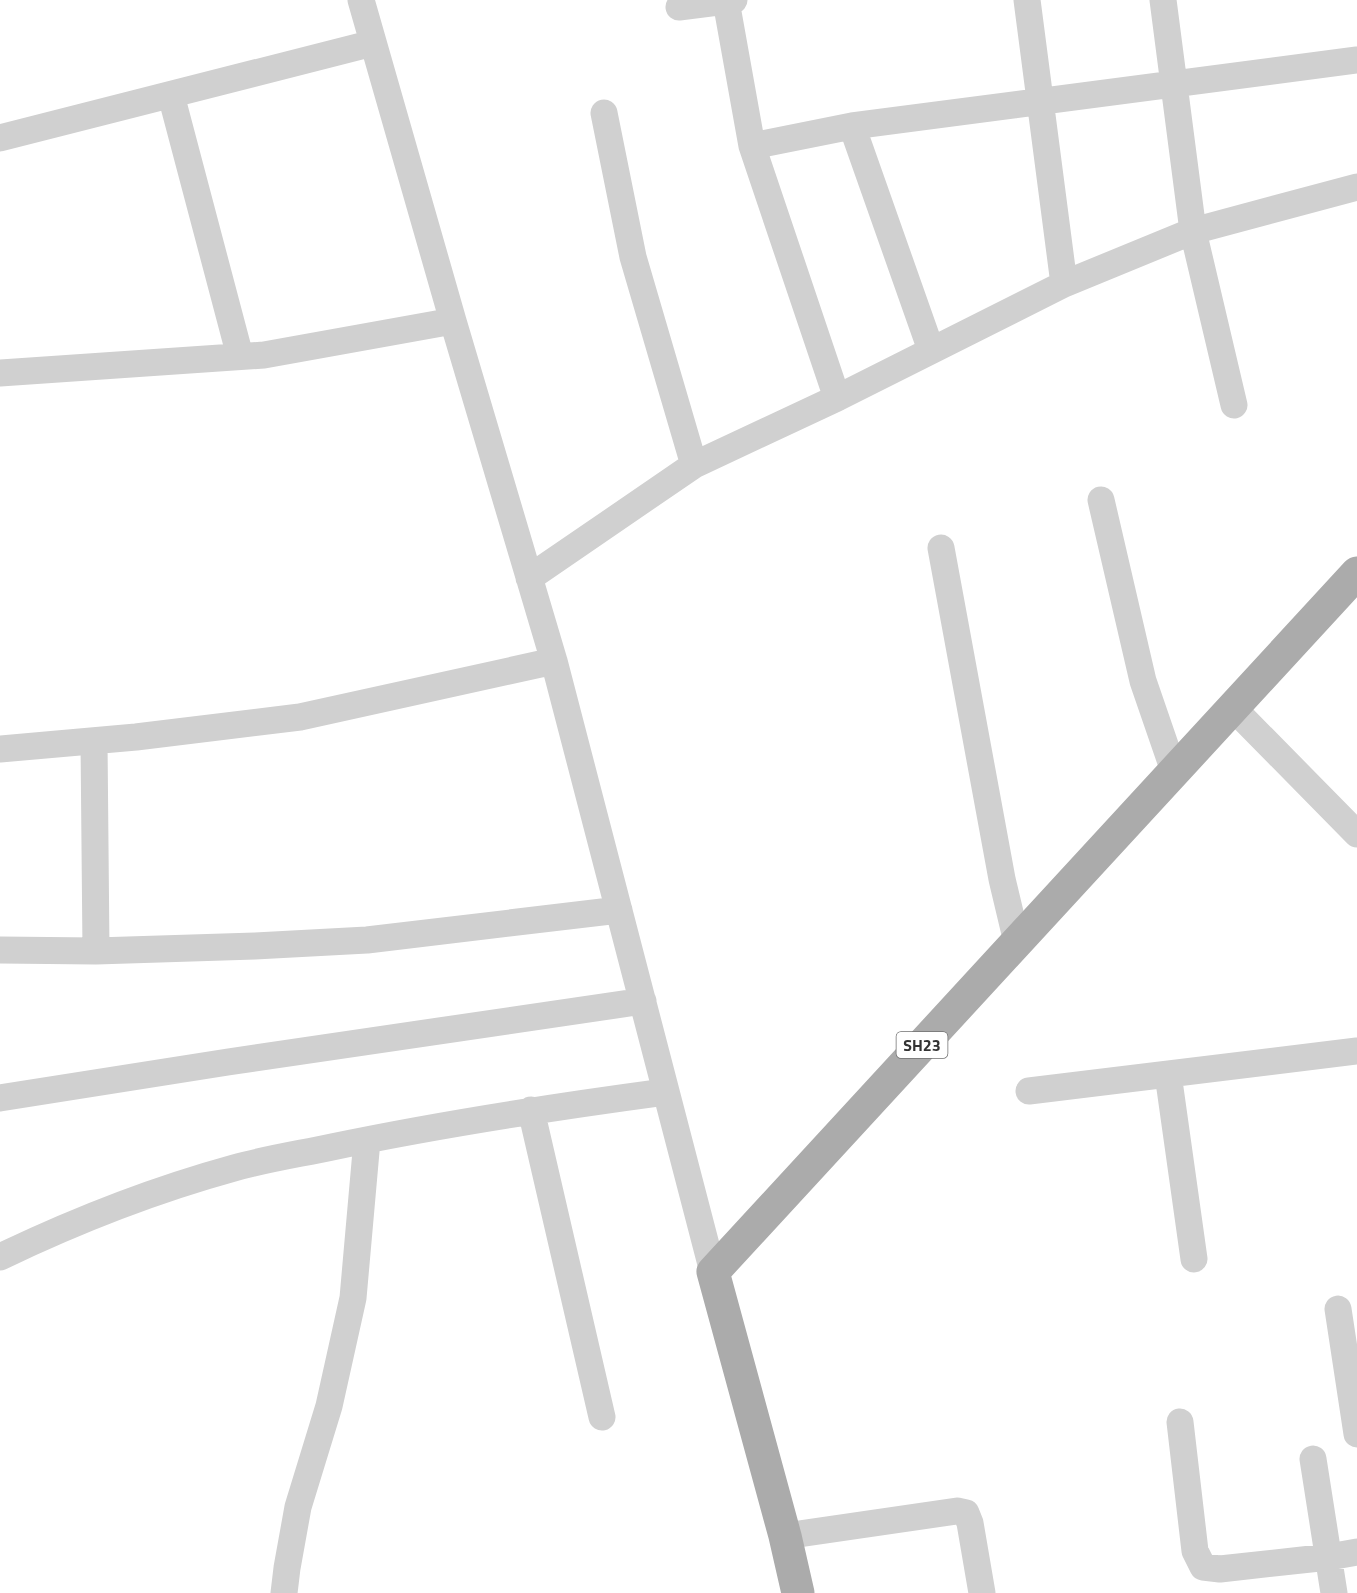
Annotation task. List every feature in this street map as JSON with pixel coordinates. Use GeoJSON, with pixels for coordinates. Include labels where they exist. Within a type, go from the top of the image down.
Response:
{"type":"FeatureCollection","features":[{"type":"Feature","properties":{"kind":"main road","name":"SH23"},"geometry":{"type":"LineString","coordinates":[[713,1272],[1357,573]]}},
{"type":"Feature","properties":{"kind":"main road"},"geometry":{"type":"LineString","coordinates":[[713,1272],[785,1536],[798,1593]]}},
{"type":"Feature","properties":{"kind":"street"},"geometry":{"type":"LineString","coordinates":[[361,0],[554,661],[643,1001],[664,1092],[713,1272]]}},
{"type":"Feature","properties":{"kind":"street"},"geometry":{"type":"LineString","coordinates":[[1027,0],[1064,284]]}},
{"type":"Feature","properties":{"kind":"street"},"geometry":{"type":"LineString","coordinates":[[1162,0],[1193,231],[1234,405]]}},
{"type":"Feature","properties":{"kind":"street"},"geometry":{"type":"LineString","coordinates":[[679,7],[730,1],[752,146],[837,398]]}},
{"type":"Feature","properties":{"kind":"street"},"geometry":{"type":"LineString","coordinates":[[0,138],[373,43]]}},
{"type":"Feature","properties":{"kind":"street"},"geometry":{"type":"LineString","coordinates":[[752,146],[852,126],[1041,102],[1174,82],[1357,60]]}},
{"type":"Feature","properties":{"kind":"street"},"geometry":{"type":"LineString","coordinates":[[171,95],[240,356]]}},
{"type":"Feature","properties":{"kind":"street"},"geometry":{"type":"LineString","coordinates":[[604,113],[633,257],[694,465]]}},
{"type":"Feature","properties":{"kind":"street"},"geometry":{"type":"LineString","coordinates":[[852,126],[931,350]]}},
{"type":"Feature","properties":{"kind":"street"},"geometry":{"type":"LineString","coordinates":[[529,578],[694,465],[837,398],[1064,284],[1193,231],[1357,187]]}},
{"type":"Feature","properties":{"kind":"street"},"geometry":{"type":"LineString","coordinates":[[0,373],[264,355],[453,321]]}},
{"type":"Feature","properties":{"kind":"street"},"geometry":{"type":"LineString","coordinates":[[1101,500],[1143,681],[1174,771]]}},
{"type":"Feature","properties":{"kind":"street"},"geometry":{"type":"LineString","coordinates":[[941,548],[1002,879],[1017,942]]}},
{"type":"Feature","properties":{"kind":"street"},"geometry":{"type":"LineString","coordinates":[[0,749],[94,741],[300,717],[554,661]]}},
{"type":"Feature","properties":{"kind":"street"},"geometry":{"type":"LineString","coordinates":[[1233,708],[1357,834]]}},
{"type":"Feature","properties":{"kind":"street"},"geometry":{"type":"LineString","coordinates":[[94,741],[96,951]]}},
{"type":"Feature","properties":{"kind":"street"},"geometry":{"type":"LineString","coordinates":[[0,950],[96,951],[367,940],[619,910]]}},
{"type":"Feature","properties":{"kind":"street"},"geometry":{"type":"LineString","coordinates":[[0,1098],[643,1001]]}},
{"type":"Feature","properties":{"kind":"street"},"geometry":{"type":"LineString","coordinates":[[1029,1091],[1357,1051]]}},
{"type":"Feature","properties":{"kind":"street"},"geometry":{"type":"LineString","coordinates":[[1168,1074],[1194,1259]]}},
{"type":"Feature","properties":{"kind":"street"},"geometry":{"type":"LineString","coordinates":[[0,1257],[44,1236],[184,1183],[236,1168],[367,1140],[531,1110],[664,1092]]}},
{"type":"Feature","properties":{"kind":"street"},"geometry":{"type":"LineString","coordinates":[[531,1110],[602,1418]]}},
{"type":"Feature","properties":{"kind":"street"},"geometry":{"type":"LineString","coordinates":[[284,1593],[298,1507],[329,1407],[353,1298],[367,1140]]}},
{"type":"Feature","properties":{"kind":"street"},"geometry":{"type":"LineString","coordinates":[[1338,1309],[1357,1434]]}},
{"type":"Feature","properties":{"kind":"street"},"geometry":{"type":"LineString","coordinates":[[1180,1422],[1195,1551],[1203,1567],[1220,1569],[1357,1552]]}},
{"type":"Feature","properties":{"kind":"street"},"geometry":{"type":"LineString","coordinates":[[1313,1459],[1334,1593]]}},
{"type":"Feature","properties":{"kind":"street"},"geometry":{"type":"LineString","coordinates":[[785,1536],[957,1511],[966,1513],[970,1523],[982,1593]]}}]}
